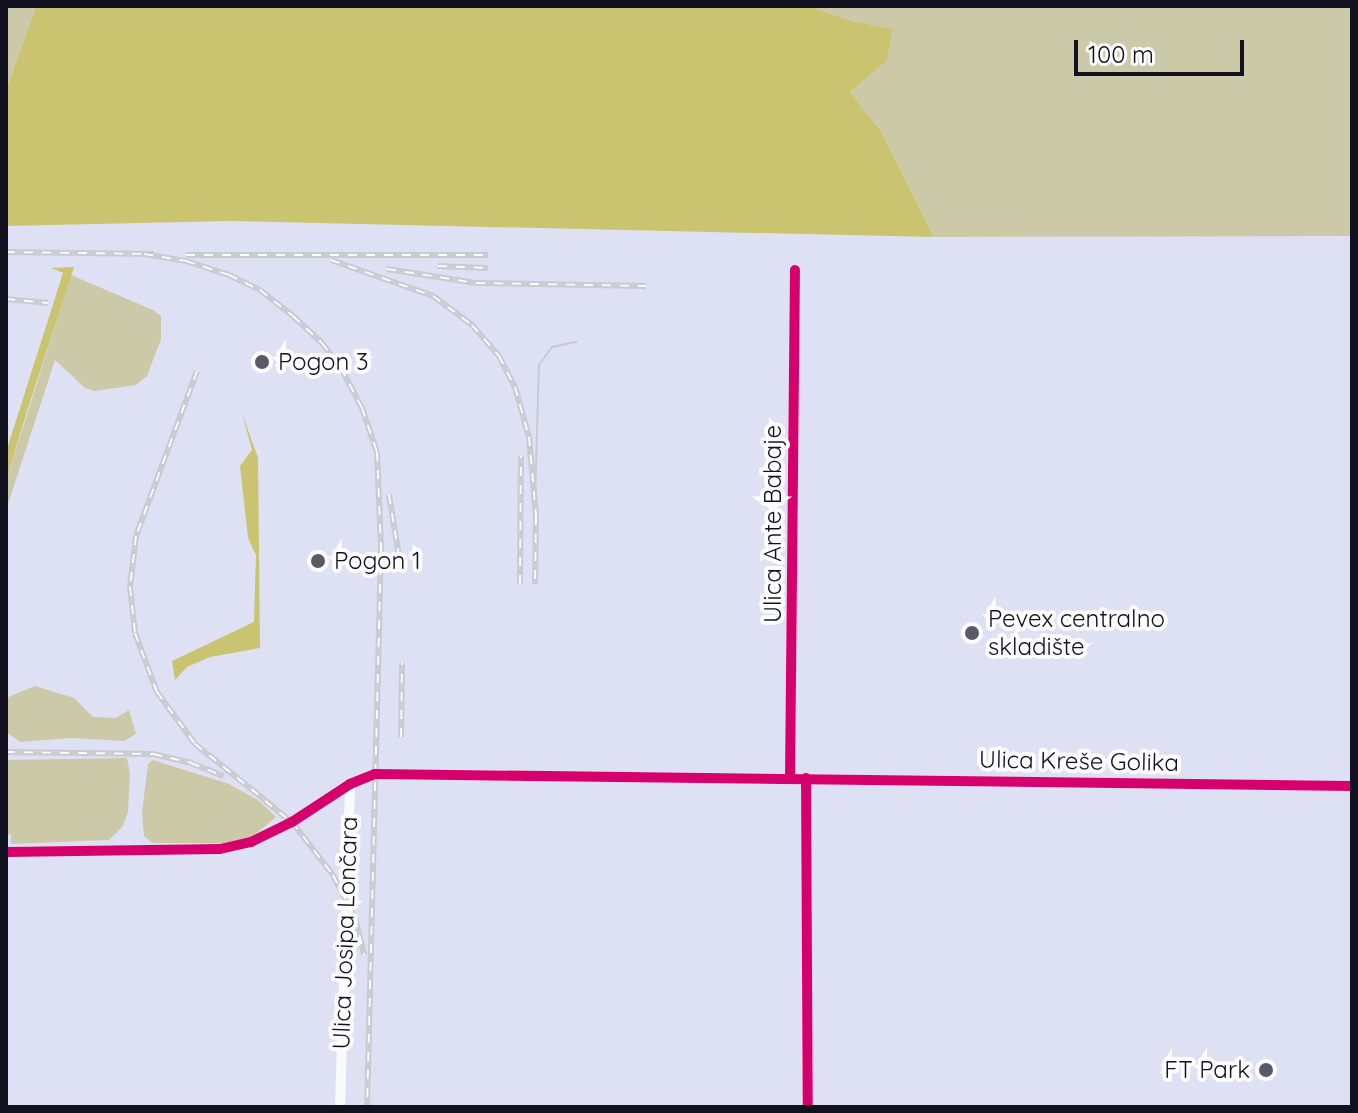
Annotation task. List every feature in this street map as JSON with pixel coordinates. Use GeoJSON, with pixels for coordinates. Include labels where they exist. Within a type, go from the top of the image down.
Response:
{"type":"FeatureCollection","features":[{"type":"Feature","properties":{"kind":"street","name":"Ulica Ante Babaje"},"geometry":{"type":"LineString","coordinates":[[790,778],[795,270]]}},
{"type":"Feature","properties":{"kind":"street","name":"Ulica Kreše Golika"},"geometry":{"type":"LineString","coordinates":[[350,784],[375,774],[419,772],[1352,786]]}},
{"type":"Feature","properties":{"kind":"street"},"geometry":{"type":"LineString","coordinates":[[806,778],[808,1107]]}},
{"type":"Feature","properties":{"kind":"street","name":"Ulica Josipa Lončara"},"geometry":{"type":"LineString","coordinates":[[6,852],[220,849],[251,842],[292,822],[350,784]]}},
{"type":"Feature","properties":{"kind":"street","name":"Ulica Josipa Lončara"},"geometry":{"type":"LineString","coordinates":[[340,1107],[350,784]]}},
{"type":"Feature","properties":{"kind":"shaded area"},"geometry":{"type":"Polygon","coordinates":[[[6,6],[36,6],[6,91],[6,6]]]}},
{"type":"Feature","properties":{"kind":"shaded area"},"geometry":{"type":"Polygon","coordinates":[[[36,6],[808,6],[852,21],[893,29],[887,61],[850,92],[881,131],[934,237],[229,221],[6,226],[6,91],[36,6]]]}},
{"type":"Feature","properties":{"kind":"shaded area"},"geometry":{"type":"Polygon","coordinates":[[[808,6],[1352,6],[1352,236],[934,237],[881,131],[850,92],[887,61],[893,29],[852,21],[808,6]]]}},
{"type":"Feature","properties":{"kind":"shaded area"},"geometry":{"type":"Polygon","coordinates":[[[74,267],[6,481],[6,452],[63,273],[51,268],[74,267]]]}},
{"type":"Feature","properties":{"kind":"shaded area"},"geometry":{"type":"Polygon","coordinates":[[[71,275],[153,310],[161,316],[161,339],[147,376],[136,385],[95,391],[85,388],[55,360],[6,510],[6,481],[71,275]]]}},
{"type":"Feature","properties":{"kind":"shaded area"},"geometry":{"type":"Polygon","coordinates":[[[242,413],[258,458],[260,648],[210,657],[187,667],[175,680],[172,661],[254,622],[256,555],[248,538],[240,466],[252,450],[242,413]]]}},
{"type":"Feature","properties":{"kind":"shaded area"},"geometry":{"type":"Polygon","coordinates":[[[35,686],[74,698],[93,717],[116,718],[129,710],[136,734],[124,741],[72,738],[20,742],[6,732],[6,698],[35,686]]]}},
{"type":"Feature","properties":{"kind":"shaded area"},"geometry":{"type":"Polygon","coordinates":[[[127,758],[130,774],[128,812],[123,826],[109,840],[11,844],[11,835],[6,834],[6,760],[127,758]]]}},
{"type":"Feature","properties":{"kind":"shaded area"},"geometry":{"type":"Polygon","coordinates":[[[153,760],[229,784],[258,800],[276,817],[252,837],[224,843],[152,843],[144,836],[142,812],[148,764],[153,760]]]}},
{"type":"Feature","properties":{"kind":"tram line"},"geometry":{"type":"LineString","coordinates":[[535,499],[539,365],[552,347],[576,342]]}},
{"type":"Feature","properties":{"kind":"railway"},"geometry":{"type":"LineString","coordinates":[[6,252],[154,254]]}},
{"type":"Feature","properties":{"kind":"railway"},"geometry":{"type":"LineString","coordinates":[[144,254],[186,261],[229,275],[260,290],[293,316],[322,343],[341,368],[362,408],[377,452],[381,548],[367,1107]]}},
{"type":"Feature","properties":{"kind":"railway"},"geometry":{"type":"LineString","coordinates":[[186,255],[488,255]]}},
{"type":"Feature","properties":{"kind":"railway"},"geometry":{"type":"LineString","coordinates":[[331,260],[433,296],[472,325],[499,356],[515,387],[529,437],[536,516],[535,584]]}},
{"type":"Feature","properties":{"kind":"railway"},"geometry":{"type":"LineString","coordinates":[[438,266],[488,268]]}},
{"type":"Feature","properties":{"kind":"railway"},"geometry":{"type":"LineString","coordinates":[[387,269],[476,283],[646,286]]}},
{"type":"Feature","properties":{"kind":"railway"},"geometry":{"type":"LineString","coordinates":[[6,299],[48,303]]}},
{"type":"Feature","properties":{"kind":"railway"},"geometry":{"type":"LineString","coordinates":[[197,371],[136,536],[130,587],[135,633],[157,692],[195,744],[275,808]]}},
{"type":"Feature","properties":{"kind":"railway"},"geometry":{"type":"LineString","coordinates":[[520,584],[521,456]]}},
{"type":"Feature","properties":{"kind":"railway"},"geometry":{"type":"LineString","coordinates":[[389,495],[400,562]]}},
{"type":"Feature","properties":{"kind":"railway"},"geometry":{"type":"LineString","coordinates":[[401,737],[402,663]]}},
{"type":"Feature","properties":{"kind":"railway"},"geometry":{"type":"LineString","coordinates":[[6,752],[153,754],[191,763],[224,776]]}},
{"type":"Feature","properties":{"kind":"railway"},"geometry":{"type":"LineString","coordinates":[[265,801],[292,822],[333,875],[355,918],[364,955]]}},
{"type":"Feature","properties":{"kind":"cycle path"},"geometry":{"type":"LineString","coordinates":[[790,778],[795,270]]}},
{"type":"Feature","properties":{"kind":"cycle path"},"geometry":{"type":"LineString","coordinates":[[6,852],[220,849],[251,842],[292,822],[350,784],[375,774],[1352,786]]}},
{"type":"Feature","properties":{"kind":"cycle path"},"geometry":{"type":"LineString","coordinates":[[806,778],[808,1107]]}},
{"type":"Feature","properties":{"kind":"place","name":"Pogon 3"},"geometry":{"type":"Point","coordinates":[262,362]}},
{"type":"Feature","properties":{"kind":"place","name":"Pogon 1"},"geometry":{"type":"Point","coordinates":[318,561]}},
{"type":"Feature","properties":{"kind":"place","name":"Pevex centralno skladište"},"geometry":{"type":"Point","coordinates":[972,633]}},
{"type":"Feature","properties":{"kind":"place","name":"FT Park"},"geometry":{"type":"Point","coordinates":[1266,1070]}}]}
